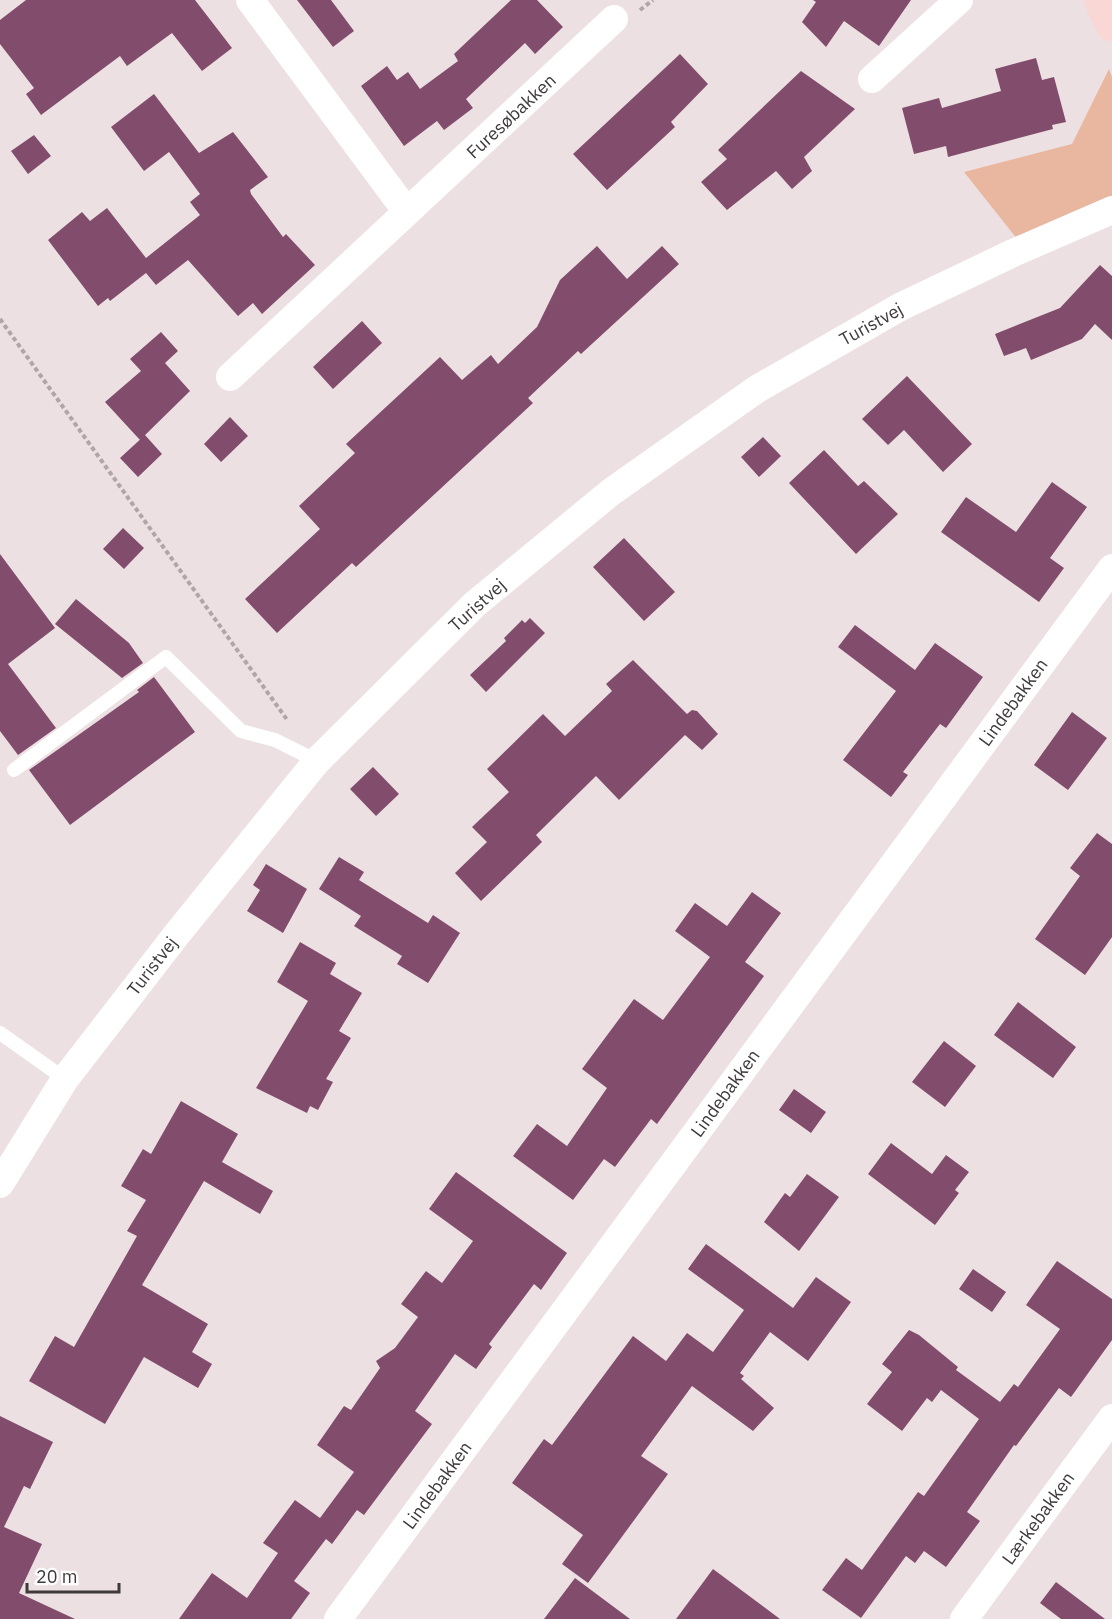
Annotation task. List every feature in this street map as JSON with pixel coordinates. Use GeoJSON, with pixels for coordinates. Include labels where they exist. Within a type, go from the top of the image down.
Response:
{"type":"FeatureCollection","features":[{"type":"Feature","properties":{"kind":"street"},"geometry":{"type":"LineString","coordinates":[[250,0],[407,212]]}},
{"type":"Feature","properties":{"kind":"street"},"geometry":{"type":"LineString","coordinates":[[872,79],[959,0]]}},
{"type":"Feature","properties":{"kind":"street"},"geometry":{"type":"LineString","coordinates":[[1100,0],[1112,25]]}},
{"type":"Feature","properties":{"kind":"street","name":"Furesøbakken"},"geometry":{"type":"LineString","coordinates":[[230,377],[614,19]]}},
{"type":"Feature","properties":{"kind":"street","name":"Turistvej"},"geometry":{"type":"LineString","coordinates":[[0,1184],[65,1079],[177,934],[317,760],[475,604],[611,492],[756,389],[900,307],[1012,253],[1112,210]]}},
{"type":"Feature","properties":{"kind":"street","name":"Lindebakken"},"geometry":{"type":"LineString","coordinates":[[338,1619],[1112,568]]}},
{"type":"Feature","properties":{"kind":"street","name":"Lærkebakken"},"geometry":{"type":"LineString","coordinates":[[964,1619],[1112,1418]]}},
{"type":"Feature","properties":{"kind":"lane"},"geometry":{"type":"LineString","coordinates":[[14,770],[166,657],[242,731],[275,740],[317,760]]}},
{"type":"Feature","properties":{"kind":"lane"},"geometry":{"type":"LineString","coordinates":[[0,1033],[65,1079]]}},
{"type":"Feature","properties":{"kind":"path"},"geometry":{"type":"LineString","coordinates":[[0,319],[290,722]]}},
{"type":"Feature","properties":{"kind":"shaded area"},"geometry":{"type":"Polygon","coordinates":[[[1109,69],[1112,77],[1112,200],[1018,240],[964,172],[1072,144],[1109,69]]]}},
{"type":"Feature","properties":{"kind":"building"},"geometry":{"type":"Polygon","coordinates":[[[26,0],[195,0],[232,48],[202,71],[172,33],[127,66],[120,56],[41,115],[26,94],[34,88],[0,44],[0,20],[26,0]]]}},
{"type":"Feature","properties":{"kind":"building"},"geometry":{"type":"Polygon","coordinates":[[[297,0],[331,0],[354,31],[333,47],[297,0]]]}},
{"type":"Feature","properties":{"kind":"building"},"geometry":{"type":"Polygon","coordinates":[[[511,0],[537,0],[563,27],[535,54],[525,43],[466,99],[473,108],[444,130],[437,121],[404,146],[361,86],[387,66],[397,80],[408,72],[420,89],[458,61],[454,54],[511,0]]]}},
{"type":"Feature","properties":{"kind":"building"},"geometry":{"type":"Polygon","coordinates":[[[813,0],[911,0],[879,46],[844,21],[826,47],[802,22],[816,2],[813,0]]]}},
{"type":"Feature","properties":{"kind":"building"},"geometry":{"type":"Polygon","coordinates":[[[680,54],[708,84],[671,122],[675,127],[607,190],[573,154],[680,54]]]}},
{"type":"Feature","properties":{"kind":"building"},"geometry":{"type":"Polygon","coordinates":[[[1036,58],[1042,80],[1054,77],[1066,122],[1052,125],[1053,129],[948,157],[946,146],[914,154],[902,108],[939,98],[942,108],[1001,91],[995,69],[1036,58]]]}},
{"type":"Feature","properties":{"kind":"building"},"geometry":{"type":"Polygon","coordinates":[[[801,71],[855,109],[804,157],[812,171],[792,189],[776,171],[727,210],[701,182],[727,159],[718,150],[801,71]]]}},
{"type":"Feature","properties":{"kind":"building"},"geometry":{"type":"Polygon","coordinates":[[[154,94],[199,153],[233,132],[268,177],[250,190],[251,194],[283,237],[286,234],[315,265],[262,314],[253,303],[238,316],[188,260],[156,285],[146,273],[110,301],[108,298],[98,306],[48,240],[82,212],[90,221],[107,208],[146,258],[200,215],[190,202],[200,194],[169,152],[144,171],[111,127],[154,94]]]}},
{"type":"Feature","properties":{"kind":"building"},"geometry":{"type":"Polygon","coordinates":[[[34,135],[51,156],[28,174],[11,151],[34,135]]]}},
{"type":"Feature","properties":{"kind":"building"},"geometry":{"type":"Polygon","coordinates":[[[597,246],[627,279],[662,246],[679,264],[581,354],[578,351],[528,398],[533,403],[356,567],[352,563],[277,633],[245,599],[320,529],[299,506],[355,453],[346,444],[440,357],[462,380],[491,355],[498,364],[537,327],[560,280],[597,246]]]}},
{"type":"Feature","properties":{"kind":"building"},"geometry":{"type":"Polygon","coordinates":[[[1100,265],[1112,276],[1112,340],[1095,324],[1082,339],[1031,360],[1026,348],[1004,356],[995,334],[1060,308],[1100,265]]]}},
{"type":"Feature","properties":{"kind":"building"},"geometry":{"type":"Polygon","coordinates":[[[362,321],[382,343],[333,389],[313,367],[362,321]]]}},
{"type":"Feature","properties":{"kind":"building"},"geometry":{"type":"Polygon","coordinates":[[[161,332],[178,351],[165,363],[190,391],[140,440],[105,402],[141,371],[130,359],[161,332]]]}},
{"type":"Feature","properties":{"kind":"building"},"geometry":{"type":"Polygon","coordinates":[[[907,376],[972,444],[943,472],[904,430],[888,445],[862,419],[907,376]]]}},
{"type":"Feature","properties":{"kind":"building"},"geometry":{"type":"Polygon","coordinates":[[[230,417],[248,436],[221,462],[204,444],[230,417]]]}},
{"type":"Feature","properties":{"kind":"building"},"geometry":{"type":"Polygon","coordinates":[[[145,435],[162,454],[138,477],[120,458],[145,435]]]}},
{"type":"Feature","properties":{"kind":"building"},"geometry":{"type":"Polygon","coordinates":[[[763,437],[781,456],[759,477],[741,457],[763,437]]]}},
{"type":"Feature","properties":{"kind":"building"},"geometry":{"type":"Polygon","coordinates":[[[824,450],[858,486],[864,481],[898,514],[856,554],[789,483],[824,450]]]}},
{"type":"Feature","properties":{"kind":"building"},"geometry":{"type":"Polygon","coordinates":[[[1052,482],[1087,507],[1050,558],[1064,568],[1039,602],[941,532],[966,497],[1016,532],[1052,482]]]}},
{"type":"Feature","properties":{"kind":"building"},"geometry":{"type":"Polygon","coordinates":[[[123,528],[144,548],[124,569],[103,549],[123,528]]]}},
{"type":"Feature","properties":{"kind":"building"},"geometry":{"type":"Polygon","coordinates":[[[624,538],[675,592],[644,621],[593,567],[624,538]]]}},
{"type":"Feature","properties":{"kind":"building"},"geometry":{"type":"Polygon","coordinates":[[[0,554],[55,628],[8,664],[56,728],[18,755],[0,731],[0,554]]]}},
{"type":"Feature","properties":{"kind":"building"},"geometry":{"type":"Polygon","coordinates":[[[76,599],[129,643],[143,663],[122,678],[55,624],[76,599]]]}},
{"type":"Feature","properties":{"kind":"building"},"geometry":{"type":"Polygon","coordinates":[[[530,618],[545,633],[486,692],[470,675],[506,641],[504,638],[522,620],[525,623],[530,618]]]}},
{"type":"Feature","properties":{"kind":"building"},"geometry":{"type":"Polygon","coordinates":[[[855,625],[915,670],[935,643],[983,677],[946,728],[940,724],[903,772],[908,775],[891,797],[843,760],[896,691],[838,647],[855,625]]]}},
{"type":"Feature","properties":{"kind":"building"},"geometry":{"type":"Polygon","coordinates":[[[633,660],[687,714],[692,710],[697,711],[718,734],[702,750],[685,735],[619,800],[596,776],[536,835],[542,842],[481,901],[455,873],[487,842],[472,827],[509,792],[487,769],[543,714],[565,736],[612,691],[606,684],[633,660]]]}},
{"type":"Feature","properties":{"kind":"building"},"geometry":{"type":"Polygon","coordinates":[[[154,677],[195,732],[70,825],[29,770],[139,692],[137,690],[154,677]]]}},
{"type":"Feature","properties":{"kind":"building"},"geometry":{"type":"Polygon","coordinates":[[[1072,712],[1107,738],[1068,790],[1034,765],[1072,712]]]}},
{"type":"Feature","properties":{"kind":"building"},"geometry":{"type":"Polygon","coordinates":[[[373,767],[399,794],[376,816],[350,789],[373,767]]]}},
{"type":"Feature","properties":{"kind":"building"},"geometry":{"type":"Polygon","coordinates":[[[1097,833],[1112,844],[1112,937],[1085,975],[1035,939],[1080,876],[1070,868],[1097,833]]]}},
{"type":"Feature","properties":{"kind":"building"},"geometry":{"type":"Polygon","coordinates":[[[339,857],[364,872],[359,880],[428,923],[433,915],[460,933],[428,983],[397,964],[402,956],[354,926],[361,916],[319,889],[339,857]]]}},
{"type":"Feature","properties":{"kind":"building"},"geometry":{"type":"Polygon","coordinates":[[[266,864],[307,889],[283,933],[247,911],[260,890],[253,885],[266,864]]]}},
{"type":"Feature","properties":{"kind":"building"},"geometry":{"type":"Polygon","coordinates":[[[752,892],[781,913],[745,962],[764,976],[657,1124],[651,1119],[615,1167],[604,1159],[573,1200],[513,1156],[537,1124],[567,1146],[607,1088],[582,1069],[634,999],[663,1020],[710,957],[675,931],[695,903],[727,926],[752,892]]]}},
{"type":"Feature","properties":{"kind":"building"},"geometry":{"type":"Polygon","coordinates":[[[300,942],[336,963],[330,974],[362,993],[339,1031],[351,1038],[326,1079],[333,1082],[318,1110],[310,1106],[307,1113],[256,1088],[308,1001],[277,982],[300,942]]]}},
{"type":"Feature","properties":{"kind":"building"},"geometry":{"type":"Polygon","coordinates":[[[1018,1002],[1076,1047],[1053,1078],[994,1035],[1018,1002]]]}},
{"type":"Feature","properties":{"kind":"building"},"geometry":{"type":"Polygon","coordinates":[[[944,1041],[976,1066],[945,1107],[912,1082],[944,1041]]]}},
{"type":"Feature","properties":{"kind":"building"},"geometry":{"type":"Polygon","coordinates":[[[794,1089],[826,1112],[811,1133],[779,1110],[794,1089]]]}},
{"type":"Feature","properties":{"kind":"building"},"geometry":{"type":"Polygon","coordinates":[[[181,1101],[238,1134],[222,1162],[273,1191],[260,1214],[204,1181],[142,1285],[208,1324],[192,1352],[212,1364],[198,1388],[144,1357],[105,1424],[29,1381],[55,1336],[74,1347],[137,1236],[127,1231],[146,1200],[121,1186],[143,1149],[151,1154],[181,1101]]]}},
{"type":"Feature","properties":{"kind":"building"},"geometry":{"type":"Polygon","coordinates":[[[891,1143],[932,1174],[946,1155],[969,1172],[955,1190],[959,1193],[935,1225],[868,1174],[891,1143]]]}},
{"type":"Feature","properties":{"kind":"building"},"geometry":{"type":"Polygon","coordinates":[[[456,1172],[567,1253],[541,1290],[534,1284],[489,1344],[492,1347],[476,1369],[455,1354],[415,1411],[432,1424],[364,1515],[357,1510],[332,1544],[326,1539],[294,1581],[310,1593],[291,1619],[179,1619],[212,1573],[247,1598],[278,1553],[263,1543],[295,1500],[320,1518],[354,1472],[317,1445],[344,1406],[351,1410],[380,1368],[376,1361],[395,1348],[418,1317],[401,1304],[426,1271],[442,1283],[473,1241],[429,1209],[456,1172]]]}},
{"type":"Feature","properties":{"kind":"building"},"geometry":{"type":"Polygon","coordinates":[[[807,1174],[839,1197],[799,1251],[764,1222],[785,1193],[790,1197],[807,1174]]]}},
{"type":"Feature","properties":{"kind":"building"},"geometry":{"type":"Polygon","coordinates":[[[706,1244],[793,1308],[816,1277],[851,1302],[808,1361],[770,1332],[740,1373],[744,1376],[741,1379],[774,1408],[753,1431],[692,1386],[641,1456],[668,1474],[588,1583],[562,1564],[583,1535],[512,1483],[544,1439],[552,1445],[633,1336],[666,1361],[687,1333],[713,1352],[744,1310],[688,1269],[706,1244]]]}},
{"type":"Feature","properties":{"kind":"building"},"geometry":{"type":"Polygon","coordinates":[[[1057,1261],[1112,1299],[1112,1340],[1071,1397],[1059,1388],[1016,1446],[1014,1445],[967,1512],[980,1521],[946,1567],[924,1551],[915,1563],[906,1556],[861,1618],[822,1590],[846,1558],[862,1570],[918,1492],[924,1496],[979,1419],[941,1390],[932,1402],[927,1398],[902,1431],[867,1404],[892,1372],[882,1364],[909,1330],[919,1335],[958,1367],[956,1370],[1000,1402],[1014,1384],[1018,1387],[1060,1329],[1026,1305],[1057,1261]]]}},
{"type":"Feature","properties":{"kind":"building"},"geometry":{"type":"Polygon","coordinates":[[[973,1269],[1006,1292],[992,1312],[959,1289],[973,1269]]]}},
{"type":"Feature","properties":{"kind":"building"},"geometry":{"type":"Polygon","coordinates":[[[0,1416],[53,1442],[30,1489],[24,1486],[4,1527],[42,1544],[19,1593],[75,1619],[0,1619],[0,1416]]]}},
{"type":"Feature","properties":{"kind":"building"},"geometry":{"type":"Polygon","coordinates":[[[713,1569],[780,1619],[676,1619],[713,1569]]]}},
{"type":"Feature","properties":{"kind":"building"},"geometry":{"type":"Polygon","coordinates":[[[575,1578],[630,1619],[544,1619],[575,1578]]]}},
{"type":"Feature","properties":{"kind":"building"},"geometry":{"type":"Polygon","coordinates":[[[1056,1582],[1105,1619],[1061,1619],[1040,1603],[1056,1582]]]}}]}
